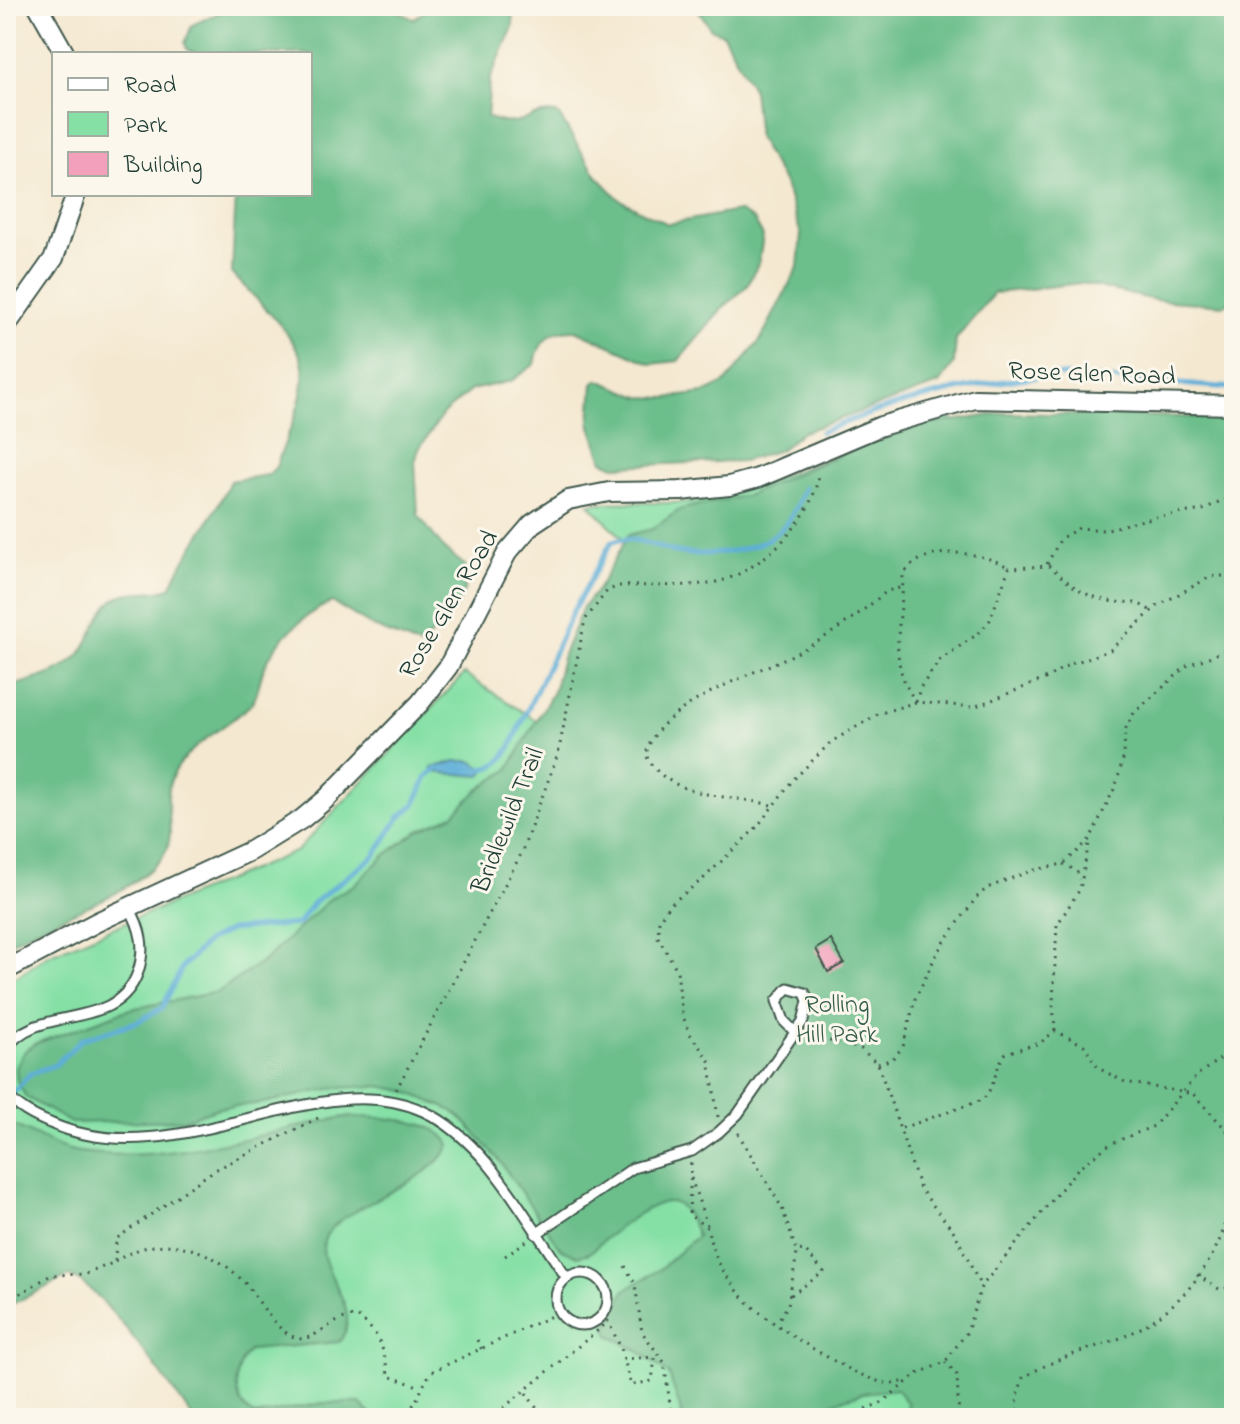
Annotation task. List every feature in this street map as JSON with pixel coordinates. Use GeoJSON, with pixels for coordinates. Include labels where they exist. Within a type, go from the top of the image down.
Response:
{"type":"FeatureCollection","features":[{"type":"Feature","properties":{"kind":"street"},"geometry":{"type":"LineString","coordinates":[[38,6],[64,52]]}},
{"type":"Feature","properties":{"kind":"street"},"geometry":{"type":"LineString","coordinates":[[6,326],[54,258],[75,196]]}},
{"type":"Feature","properties":{"kind":"street","name":"Rose Glen Road"},"geometry":{"type":"LineString","coordinates":[[6,970],[278,835],[302,819],[351,776],[420,703],[448,667],[507,553],[532,524],[552,509],[589,495],[729,486],[893,422],[975,399],[1234,405]]}},
{"type":"Feature","properties":{"kind":"lane"},"geometry":{"type":"LineString","coordinates":[[6,1049],[24,1031],[100,1011],[129,989],[136,977],[142,950],[139,925],[129,907]]}},
{"type":"Feature","properties":{"kind":"lane"},"geometry":{"type":"LineString","coordinates":[[536,1234],[633,1168],[692,1151],[734,1118],[795,1032],[807,1011],[808,1001],[797,988],[788,988],[777,1001],[778,1010],[795,1032]]}},
{"type":"Feature","properties":{"kind":"lane"},"geometry":{"type":"LineString","coordinates":[[6,1093],[13,1103],[75,1133],[131,1140],[187,1133],[335,1102],[391,1100],[425,1111],[473,1145],[567,1278]]}},
{"type":"Feature","properties":{"kind":"lane"},"geometry":{"type":"LineString","coordinates":[[584,1273],[600,1281],[608,1296],[606,1318],[582,1325],[566,1319],[560,1312],[558,1290],[567,1278],[584,1273]]}},
{"type":"Feature","properties":{"kind":"path","name":"Bridlewild Trail"},"geometry":{"type":"LineString","coordinates":[[391,1100],[521,854],[558,754],[585,620],[607,591],[618,586],[724,580],[766,556],[807,514],[816,494],[818,452]]}},
{"type":"Feature","properties":{"kind":"path"},"geometry":{"type":"LineString","coordinates":[[1046,566],[1061,538],[1079,528],[1104,530],[1155,517],[1203,510],[1234,494]]}},
{"type":"Feature","properties":{"kind":"path"},"geometry":{"type":"LineString","coordinates":[[916,702],[903,684],[897,661],[903,575],[909,565],[927,557],[978,555],[1009,568],[1046,566],[1075,589],[1108,601],[1138,602],[1151,611]]}},
{"type":"Feature","properties":{"kind":"path"},"geometry":{"type":"LineString","coordinates":[[916,702],[920,688],[940,660],[979,633],[990,620],[1009,568]]}},
{"type":"Feature","properties":{"kind":"path"},"geometry":{"type":"LineString","coordinates":[[719,1132],[709,1060],[690,1034],[682,1014],[677,970],[661,949],[658,937],[659,920],[669,905],[702,880],[757,827],[772,805],[831,742],[878,714],[916,702],[974,707],[1024,688],[1068,665],[1110,650],[1151,611],[1210,577],[1234,575]]}},
{"type":"Feature","properties":{"kind":"path"},"geometry":{"type":"LineString","coordinates":[[772,805],[703,792],[671,782],[651,765],[646,755],[652,733],[706,696],[807,648],[887,591],[903,587]]}},
{"type":"Feature","properties":{"kind":"path"},"geometry":{"type":"LineString","coordinates":[[1055,1031],[1053,1003],[1057,925],[1076,897],[1090,839],[1122,769],[1125,730],[1134,713],[1188,665],[1234,647]]}},
{"type":"Feature","properties":{"kind":"path"},"geometry":{"type":"LineString","coordinates":[[878,1064],[892,1059],[903,1047],[915,999],[938,951],[976,898],[987,888],[1030,871],[1063,864],[1090,839]]}},
{"type":"Feature","properties":{"kind":"path"},"geometry":{"type":"LineString","coordinates":[[1063,864],[1077,871],[1080,879]]}},
{"type":"Feature","properties":{"kind":"path"},"geometry":{"type":"LineString","coordinates":[[1055,1031],[1084,1045],[1098,1068],[1125,1082],[1185,1090],[1201,1101],[1234,1138]]}},
{"type":"Feature","properties":{"kind":"path"},"geometry":{"type":"LineString","coordinates":[[902,1128],[982,1100],[991,1091],[997,1069],[1006,1053],[1040,1043],[1055,1031]]}},
{"type":"Feature","properties":{"kind":"path"},"geometry":{"type":"LineString","coordinates":[[795,1032],[861,1049],[878,1064],[920,1189],[955,1233],[981,1287]]}},
{"type":"Feature","properties":{"kind":"path"},"geometry":{"type":"LineString","coordinates":[[843,1418],[881,1403],[907,1381],[945,1362],[967,1332],[981,1287],[1079,1167],[1110,1144],[1154,1126],[1197,1075],[1234,1049]]}},
{"type":"Feature","properties":{"kind":"path"},"geometry":{"type":"LineString","coordinates":[[115,1262],[113,1244],[127,1230],[213,1171],[312,1123],[332,1110],[335,1102]]}},
{"type":"Feature","properties":{"kind":"path"},"geometry":{"type":"LineString","coordinates":[[734,1118],[749,1157],[782,1208],[797,1251],[791,1295],[777,1323]]}},
{"type":"Feature","properties":{"kind":"path"},"geometry":{"type":"LineString","coordinates":[[1019,1418],[1017,1398],[1023,1378],[1055,1360],[1117,1339],[1158,1319],[1197,1275],[1221,1238],[1228,1216],[1234,1145]]}},
{"type":"Feature","properties":{"kind":"path"},"geometry":{"type":"LineString","coordinates":[[692,1151],[689,1215],[708,1228]]}},
{"type":"Feature","properties":{"kind":"path"},"geometry":{"type":"LineString","coordinates":[[691,1175],[712,1249],[749,1304],[856,1372],[885,1383],[907,1381]]}},
{"type":"Feature","properties":{"kind":"path"},"geometry":{"type":"LineString","coordinates":[[505,1256],[536,1234]]}},
{"type":"Feature","properties":{"kind":"path"},"geometry":{"type":"LineString","coordinates":[[6,1302],[51,1275],[86,1274],[138,1248],[170,1243],[193,1250],[241,1279],[282,1329],[297,1339],[311,1338],[331,1322],[357,1316],[370,1326],[385,1350],[388,1376],[421,1387]]}},
{"type":"Feature","properties":{"kind":"path"},"geometry":{"type":"LineString","coordinates":[[791,1295],[824,1272],[804,1250],[797,1251]]}},
{"type":"Feature","properties":{"kind":"path"},"geometry":{"type":"LineString","coordinates":[[625,1266],[635,1284],[642,1332],[658,1357],[672,1418]]}},
{"type":"Feature","properties":{"kind":"path"},"geometry":{"type":"LineString","coordinates":[[1197,1275],[1219,1289],[1234,1287]]}},
{"type":"Feature","properties":{"kind":"path"},"geometry":{"type":"LineString","coordinates":[[402,1418],[416,1406],[421,1387],[431,1372],[560,1312]]}},
{"type":"Feature","properties":{"kind":"path"},"geometry":{"type":"LineString","coordinates":[[491,1418],[526,1393],[606,1318],[615,1332],[634,1386],[643,1381],[652,1381],[658,1357]]}},
{"type":"Feature","properties":{"kind":"path"},"geometry":{"type":"LineString","coordinates":[[477,1340],[482,1350]]}},
{"type":"Feature","properties":{"kind":"path"},"geometry":{"type":"LineString","coordinates":[[623,1359],[658,1357]]}},
{"type":"Feature","properties":{"kind":"path"},"geometry":{"type":"LineString","coordinates":[[945,1362],[957,1375],[959,1418]]}},
{"type":"Feature","properties":{"kind":"path"},"geometry":{"type":"LineString","coordinates":[[526,1393],[540,1413],[534,1418]]}},
{"type":"Feature","properties":{"kind":"green space"},"geometry":{"type":"Polygon","coordinates":[[[234,6],[390,6],[413,19],[432,6],[513,6],[513,27],[490,79],[487,117],[508,123],[548,113],[558,114],[597,176],[619,199],[668,224],[738,211],[754,220],[763,236],[759,262],[747,286],[723,308],[678,361],[651,364],[576,330],[567,330],[548,338],[539,349],[535,364],[511,381],[471,390],[443,414],[419,449],[415,462],[418,515],[445,550],[466,566],[467,578],[460,600],[446,620],[420,646],[374,627],[332,602],[302,620],[269,658],[251,704],[196,747],[178,766],[169,787],[169,841],[160,860],[126,887],[6,946],[6,688],[45,676],[72,662],[114,599],[128,593],[170,588],[230,481],[268,475],[276,467],[302,391],[303,366],[293,342],[232,273],[236,196],[312,196],[312,52],[194,52],[187,49],[185,43],[192,25],[234,6]]]}},
{"type":"Feature","properties":{"kind":"green space"},"geometry":{"type":"Polygon","coordinates":[[[696,6],[1234,6],[1234,298],[1225,305],[1155,300],[1081,283],[994,293],[956,339],[954,364],[939,384],[800,433],[780,450],[743,461],[615,466],[603,461],[590,423],[593,384],[598,380],[640,397],[667,398],[704,393],[725,383],[760,341],[798,267],[801,234],[785,185],[758,138],[753,90],[723,34],[711,29],[696,6]]]}},
{"type":"Feature","properties":{"kind":"green space","name":"Rolling Hill Park"},"geometry":{"type":"Polygon","coordinates":[[[1005,413],[1234,418],[1234,1418],[902,1418],[908,1404],[896,1389],[863,1393],[784,1418],[683,1418],[669,1374],[637,1350],[609,1335],[607,1329],[624,1291],[660,1269],[697,1236],[688,1215],[675,1203],[651,1207],[616,1230],[590,1253],[578,1256],[560,1248],[499,1160],[468,1125],[453,1111],[405,1091],[379,1086],[334,1088],[263,1103],[218,1108],[183,1120],[71,1123],[26,1097],[17,1081],[16,1068],[24,1052],[34,1044],[130,1009],[218,992],[265,960],[332,897],[354,885],[385,855],[419,830],[453,815],[479,789],[508,770],[553,692],[563,654],[583,607],[598,589],[628,535],[652,529],[681,509],[748,495],[843,453],[919,426],[1005,413]]]}},
{"type":"Feature","properties":{"kind":"green space","name":"Rolling Hill Park"},"geometry":{"type":"Polygon","coordinates":[[[949,415],[1234,874],[1234,1418],[193,1418],[74,1243],[6,1285],[6,984],[48,955],[297,851],[464,674],[561,736],[643,559],[589,504],[707,500],[780,477],[949,415]]]}},
{"type":"Feature","properties":{"kind":"green space"},"geometry":{"type":"Polygon","coordinates":[[[346,1117],[387,1118],[419,1124],[443,1136],[450,1145],[441,1159],[426,1171],[349,1214],[326,1236],[323,1248],[325,1261],[347,1315],[346,1329],[339,1342],[250,1350],[240,1366],[237,1385],[242,1403],[255,1416],[323,1403],[360,1403],[374,1418],[193,1418],[134,1338],[82,1283],[69,1276],[6,1307],[6,1123],[69,1150],[113,1155],[214,1145],[346,1117]]]}},
{"type":"Feature","properties":{"kind":"water"},"geometry":{"type":"Polygon","coordinates":[[[456,761],[471,761],[485,769],[481,776],[432,772],[432,768],[456,761]]]}},
{"type":"Feature","properties":{"kind":"building"},"geometry":{"type":"Polygon","coordinates":[[[831,940],[844,963],[828,972],[816,949],[831,940]]]}},
{"type":"Feature","properties":{"kind":"waterway"},"geometry":{"type":"LineString","coordinates":[[821,432],[877,411],[935,395],[1053,375],[1234,388]]}},
{"type":"Feature","properties":{"kind":"waterway"},"geometry":{"type":"LineString","coordinates":[[478,769],[498,763],[511,746],[573,611],[611,543],[626,539],[671,551],[698,554],[743,549],[779,531],[791,516],[804,488]]}},
{"type":"Feature","properties":{"kind":"waterway"},"geometry":{"type":"LineString","coordinates":[[10,1096],[31,1073],[55,1065],[82,1039],[137,1022],[162,1008],[183,966],[208,941],[230,930],[298,924],[313,903],[374,856],[399,818],[415,804],[427,777],[437,769]]}}]}
